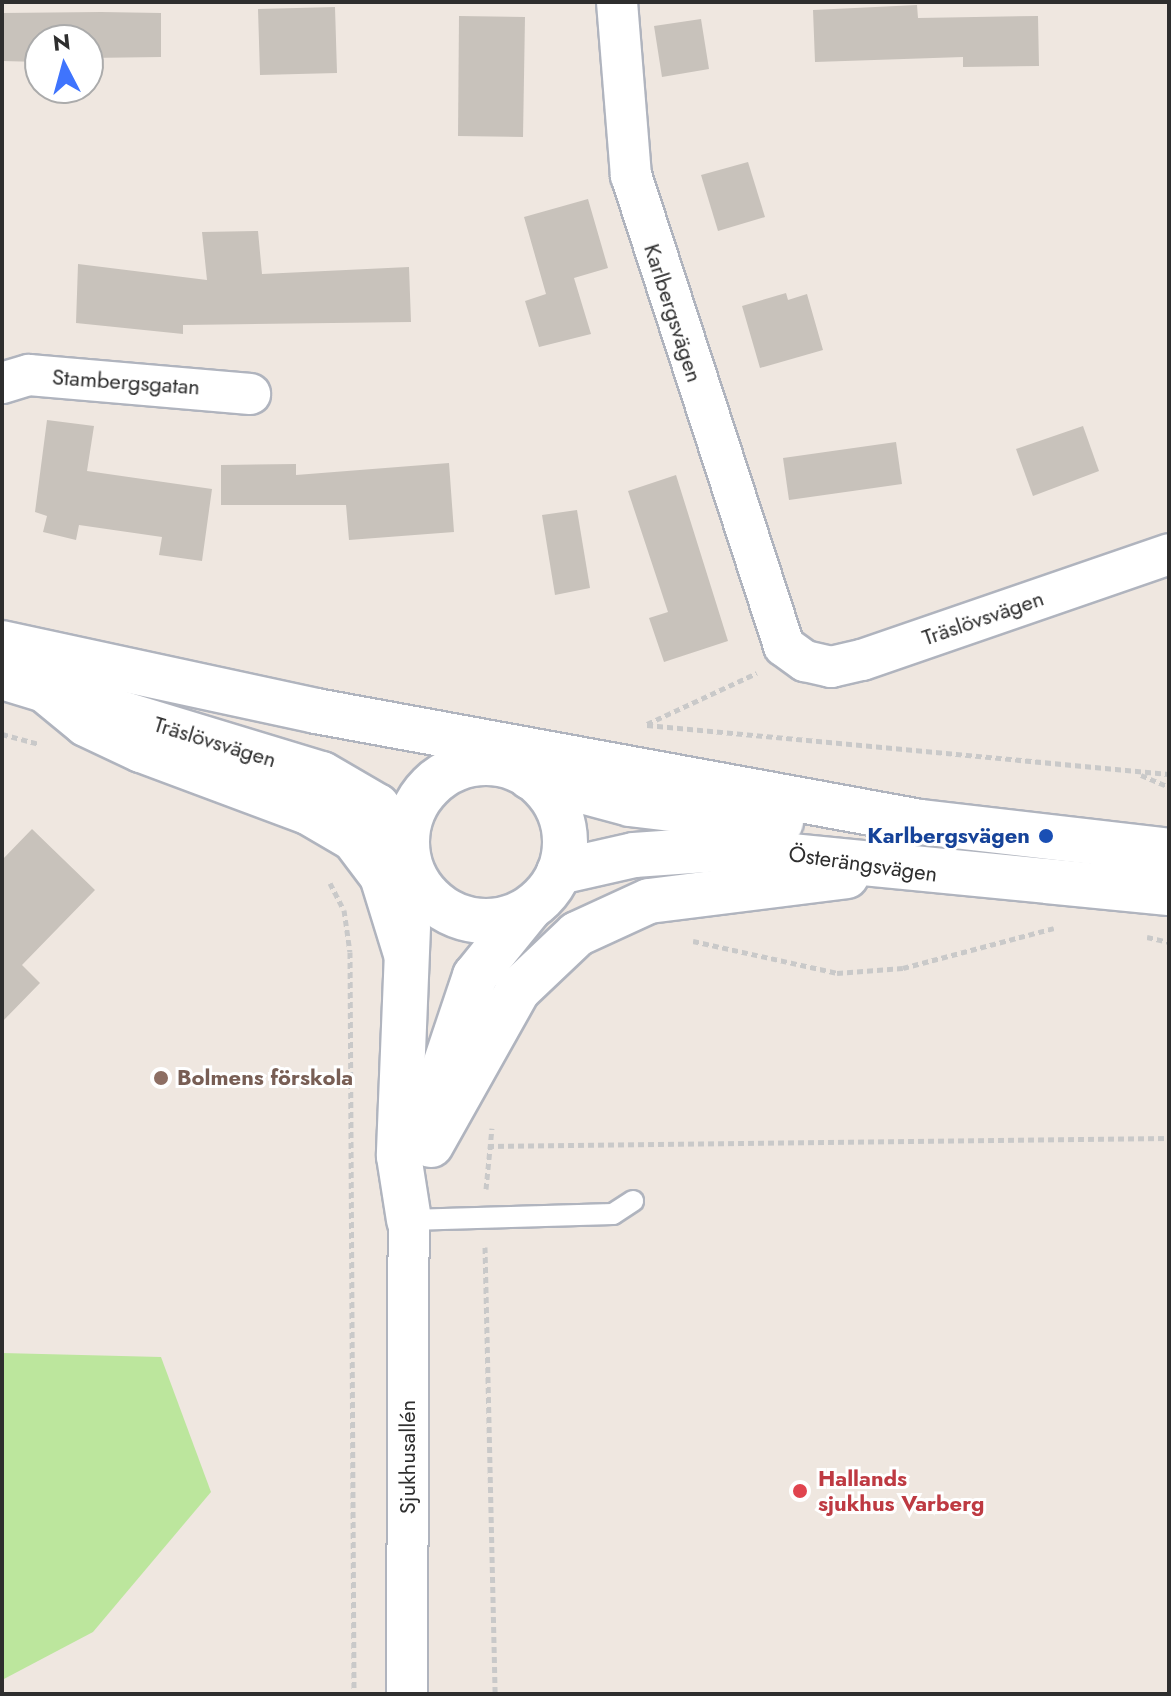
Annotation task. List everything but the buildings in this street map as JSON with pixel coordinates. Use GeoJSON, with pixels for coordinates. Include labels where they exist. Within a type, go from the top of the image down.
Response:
{"type":"FeatureCollection","features":[{"type":"Feature","properties":{"kind":"street","name":"Karlbergsvägen"},"geometry":{"type":"LineString","coordinates":[[617,2],[631,175],[770,613],[796,655]]}},
{"type":"Feature","properties":{"kind":"street","name":"Stambergsgatan"},"geometry":{"type":"LineString","coordinates":[[2,383],[29,375],[250,394]]}},
{"type":"Feature","properties":{"kind":"street","name":"Träslövsvägen"},"geometry":{"type":"LineString","coordinates":[[796,655],[831,667],[862,660],[1169,554]]}},
{"type":"Feature","properties":{"kind":"street","name":"Träslövsvägen"},"geometry":{"type":"LineString","coordinates":[[2,643],[316,711]]}},
{"type":"Feature","properties":{"kind":"street","name":"Träslövsvägen"},"geometry":{"type":"LineString","coordinates":[[2,677],[322,774],[377,806],[408,856]]}},
{"type":"Feature","properties":{"kind":"street"},"geometry":{"type":"LineString","coordinates":[[46,691],[86,724],[141,750],[308,812],[354,839],[382,876],[406,954]]}},
{"type":"Feature","properties":{"kind":"street","name":"Österängsvägen"},"geometry":{"type":"LineString","coordinates":[[316,711],[920,822],[1169,851]]}},
{"type":"Feature","properties":{"kind":"street","name":"Österängsvägen"},"geometry":{"type":"LineString","coordinates":[[421,732],[481,763]]}},
{"type":"Feature","properties":{"kind":"street"},"geometry":{"type":"LineString","coordinates":[[481,763],[530,777],[561,820],[559,872],[475,976],[462,1005],[431,1145],[409,1220],[399,1156],[411,813],[428,788],[452,771],[481,763]]}},
{"type":"Feature","properties":{"kind":"street","name":"Österängsvägen"},"geometry":{"type":"LineString","coordinates":[[530,777],[630,804],[737,819],[920,822]]}},
{"type":"Feature","properties":{"kind":"street","name":"Österängsvägen"},"geometry":{"type":"LineString","coordinates":[[559,872],[634,855],[720,849],[827,856],[891,870],[1169,893]]}},
{"type":"Feature","properties":{"kind":"street"},"geometry":{"type":"LineString","coordinates":[[408,856],[430,899],[462,918],[499,921],[529,909]]}},
{"type":"Feature","properties":{"kind":"street"},"geometry":{"type":"LineString","coordinates":[[431,1145],[518,990],[577,934],[649,901],[891,870]]}},
{"type":"Feature","properties":{"kind":"street","name":"Sjukhusallén"},"geometry":{"type":"LineString","coordinates":[[407,1694],[409,1220]]}},
{"type":"Feature","properties":{"kind":"lane"},"geometry":{"type":"LineString","coordinates":[[409,1220],[613,1214],[633,1201]]}},
{"type":"Feature","properties":{"kind":"path"},"geometry":{"type":"LineString","coordinates":[[796,655],[646,725],[1137,774],[1169,774]]}},
{"type":"Feature","properties":{"kind":"path"},"geometry":{"type":"LineString","coordinates":[[1137,774],[1169,787]]}},
{"type":"Feature","properties":{"kind":"path"},"geometry":{"type":"LineString","coordinates":[[325,873],[344,910],[350,952],[354,1694]]}},
{"type":"Feature","properties":{"kind":"path"},"geometry":{"type":"LineString","coordinates":[[676,937],[837,973],[903,968],[1028,931],[1073,925]]}},
{"type":"Feature","properties":{"kind":"path"},"geometry":{"type":"LineString","coordinates":[[1140,936],[1169,942]]}},
{"type":"Feature","properties":{"kind":"path"},"geometry":{"type":"LineString","coordinates":[[495,1694],[484,1216],[488,1146],[1169,1138]]}},
{"type":"Feature","properties":{"kind":"green space"},"geometry":{"type":"Polygon","coordinates":[[[2,1353],[161,1357],[211,1492],[93,1632],[2,1680],[2,1353]]]}},
{"type":"Feature","properties":{"kind":"place","name":"Karlbergsvägen"},"geometry":{"type":"Point","coordinates":[1046,836]}},
{"type":"Feature","properties":{"kind":"place","name":"Bolmens förskola"},"geometry":{"type":"Point","coordinates":[161,1078]}},
{"type":"Feature","properties":{"kind":"place","name":"Hallands sjukhus Varberg"},"geometry":{"type":"Point","coordinates":[800,1491]}}]}
